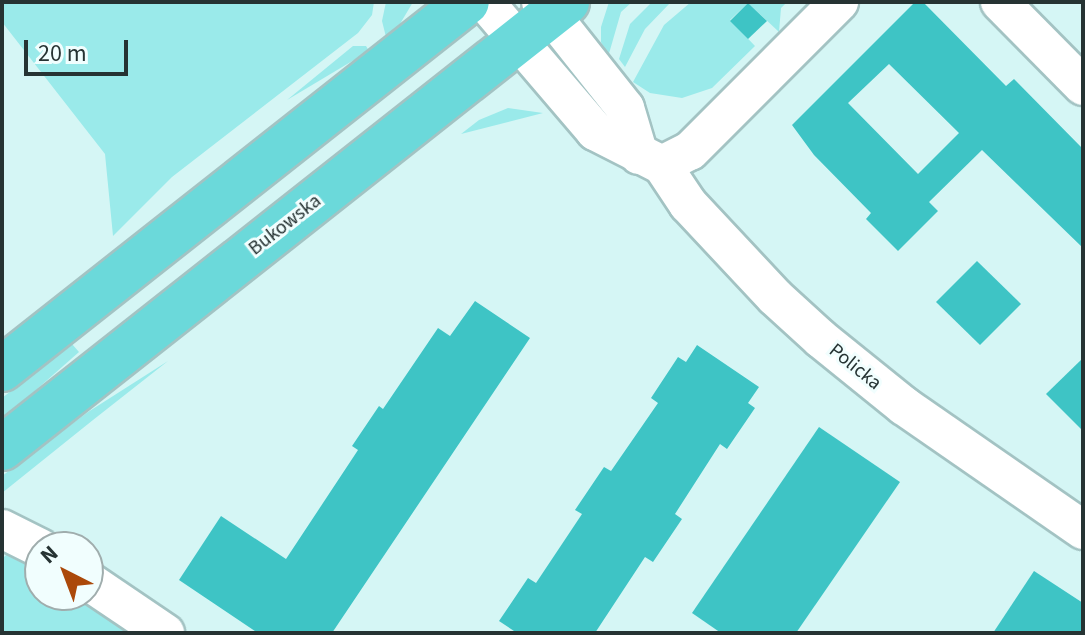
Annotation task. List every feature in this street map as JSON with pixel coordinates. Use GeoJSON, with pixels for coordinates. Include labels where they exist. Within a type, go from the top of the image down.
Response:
{"type":"FeatureCollection","features":[{"type":"Feature","properties":{"kind":"main road"},"geometry":{"type":"LineString","coordinates":[[2,369],[467,2]]}},
{"type":"Feature","properties":{"kind":"main road","name":"Bukowska"},"geometry":{"type":"LineString","coordinates":[[2,448],[518,41],[553,6]]}},
{"type":"Feature","properties":{"kind":"street","name":"Policka"},"geometry":{"type":"LineString","coordinates":[[485,2],[595,131],[650,160]]}},
{"type":"Feature","properties":{"kind":"street"},"geometry":{"type":"LineString","coordinates":[[650,160],[690,151],[839,2]]}},
{"type":"Feature","properties":{"kind":"street"},"geometry":{"type":"LineString","coordinates":[[1000,2],[1083,86]]}},
{"type":"Feature","properties":{"kind":"street","name":"Policka"},"geometry":{"type":"LineString","coordinates":[[553,6],[625,108],[650,160],[775,297],[904,406],[1083,530]]}},
{"type":"Feature","properties":{"kind":"street"},"geometry":{"type":"LineString","coordinates":[[2,529],[24,540]]}},
{"type":"Feature","properties":{"kind":"street"},"geometry":{"type":"LineString","coordinates":[[104,592],[165,633]]}},
{"type":"Feature","properties":{"kind":"shaded area"},"geometry":{"type":"Polygon","coordinates":[[[2,2],[374,2],[372,15],[358,33],[172,177],[113,236],[105,154],[2,22],[2,2]]]}},
{"type":"Feature","properties":{"kind":"shaded area"},"geometry":{"type":"Polygon","coordinates":[[[386,2],[413,2],[397,29],[386,37],[382,21],[386,2]]]}},
{"type":"Feature","properties":{"kind":"shaded area"},"geometry":{"type":"Polygon","coordinates":[[[609,2],[632,2],[621,12],[608,57],[601,42],[601,27],[609,2]]]}},
{"type":"Feature","properties":{"kind":"shaded area"},"geometry":{"type":"Polygon","coordinates":[[[652,2],[671,2],[645,29],[625,67],[619,59],[630,24],[652,2]]]}},
{"type":"Feature","properties":{"kind":"shaded area"},"geometry":{"type":"Polygon","coordinates":[[[691,2],[787,2],[781,8],[779,32],[748,3],[730,20],[755,46],[712,88],[682,98],[650,93],[633,82],[664,25],[691,2]]]}},
{"type":"Feature","properties":{"kind":"shaded area"},"geometry":{"type":"Polygon","coordinates":[[[353,46],[366,46],[369,51],[287,100],[353,46]]]}},
{"type":"Feature","properties":{"kind":"shaded area"},"geometry":{"type":"Polygon","coordinates":[[[508,108],[543,113],[461,134],[479,120],[508,108]]]}},
{"type":"Feature","properties":{"kind":"shaded area"},"geometry":{"type":"Polygon","coordinates":[[[72,344],[79,352],[2,420],[2,398],[72,344]]]}},
{"type":"Feature","properties":{"kind":"shaded area"},"geometry":{"type":"Polygon","coordinates":[[[168,361],[2,493],[2,476],[88,412],[168,361]]]}},
{"type":"Feature","properties":{"kind":"shaded area"},"geometry":{"type":"Polygon","coordinates":[[[9,552],[24,562],[24,611],[96,611],[127,633],[2,633],[2,559],[9,552]]]}},
{"type":"Feature","properties":{"kind":"building"},"geometry":{"type":"Polygon","coordinates":[[[915,2],[923,2],[1006,86],[1014,79],[1083,149],[1083,248],[982,150],[929,202],[938,211],[898,251],[866,219],[871,213],[814,155],[792,125],[915,2]],[[889,64],[848,103],[918,174],[959,133],[889,64]]]}},
{"type":"Feature","properties":{"kind":"building"},"geometry":{"type":"Polygon","coordinates":[[[748,3],[767,21],[748,39],[730,21],[748,3]]]}},
{"type":"Feature","properties":{"kind":"building"},"geometry":{"type":"Polygon","coordinates":[[[977,261],[1021,304],[980,345],[936,302],[977,261]]]}},
{"type":"Feature","properties":{"kind":"building"},"geometry":{"type":"Polygon","coordinates":[[[475,301],[530,338],[332,633],[258,633],[179,580],[221,516],[286,559],[358,450],[352,446],[379,406],[383,409],[438,328],[450,336],[475,301]]]}},
{"type":"Feature","properties":{"kind":"building"},"geometry":{"type":"Polygon","coordinates":[[[697,345],[759,387],[748,403],[755,408],[727,449],[720,444],[675,514],[682,519],[653,562],[645,557],[595,633],[517,633],[499,621],[528,578],[536,583],[582,514],[575,510],[604,467],[611,471],[658,403],[651,398],[678,357],[686,362],[697,345]]]}},
{"type":"Feature","properties":{"kind":"building"},"geometry":{"type":"Polygon","coordinates":[[[1083,358],[1083,431],[1046,394],[1083,358]]]}},
{"type":"Feature","properties":{"kind":"building"},"geometry":{"type":"Polygon","coordinates":[[[819,427],[900,482],[796,633],[721,633],[692,613],[819,427]]]}},
{"type":"Feature","properties":{"kind":"building"},"geometry":{"type":"Polygon","coordinates":[[[1034,571],[1083,603],[1083,633],[993,633],[1034,571]]]}}]}
